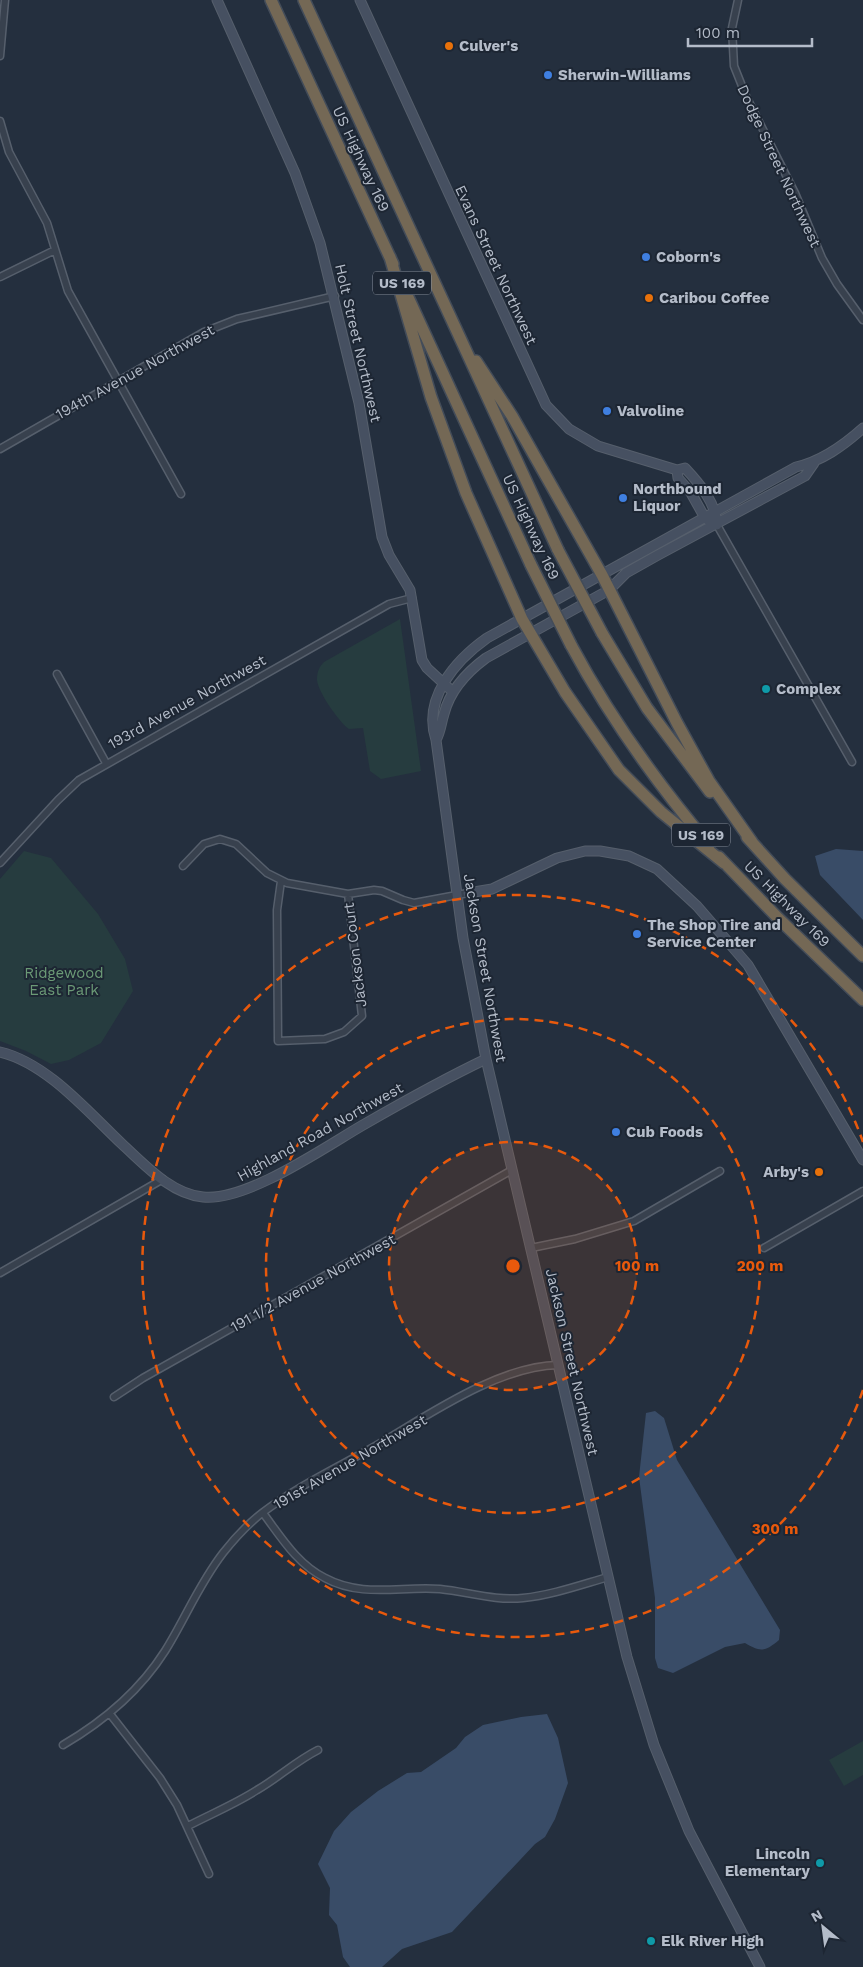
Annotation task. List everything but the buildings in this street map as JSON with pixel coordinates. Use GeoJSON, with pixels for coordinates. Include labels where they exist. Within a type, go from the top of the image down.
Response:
{"type":"FeatureCollection","features":[{"type":"Feature","properties":{"kind":"highway","name":"US Highway 169"},"geometry":{"type":"LineString","coordinates":[[272,0],[532,565],[571,645],[600,697],[641,759],[724,863],[863,1000]]}},
{"type":"Feature","properties":{"kind":"highway","name":"US Highway 169"},"geometry":{"type":"LineString","coordinates":[[304,0],[558,550],[602,633],[646,708],[752,842],[785,879],[863,956]]}},
{"type":"Feature","properties":{"kind":"highway"},"geometry":{"type":"LineString","coordinates":[[390,257],[432,397],[456,467],[495,562],[530,634],[566,692],[619,770],[661,812],[724,863]]}},
{"type":"Feature","properties":{"kind":"highway"},"geometry":{"type":"LineString","coordinates":[[455,329],[512,416],[602,575],[709,781],[752,842]]}},
{"type":"Feature","properties":{"kind":"street"},"geometry":{"type":"LineString","coordinates":[[0,56],[5,0]]}},
{"type":"Feature","properties":{"kind":"street","name":"Holt Street Northwest"},"geometry":{"type":"LineString","coordinates":[[217,0],[295,172],[314,222],[335,296],[359,403],[383,544],[412,598],[422,660],[427,668],[453,692]]}},
{"type":"Feature","properties":{"kind":"street","name":"Evans Street Northwest"},"geometry":{"type":"LineString","coordinates":[[360,0],[546,405],[569,429],[589,441],[608,449],[677,470],[685,468],[694,477],[716,512],[717,525],[852,762]]}},
{"type":"Feature","properties":{"kind":"street","name":"Dodge Street Northwest"},"geometry":{"type":"LineString","coordinates":[[738,0],[732,28],[734,66],[795,193],[822,258],[863,320]]}},
{"type":"Feature","properties":{"kind":"street"},"geometry":{"type":"LineString","coordinates":[[0,124],[9,152],[41,209],[68,291],[181,494]]}},
{"type":"Feature","properties":{"kind":"street"},"geometry":{"type":"LineString","coordinates":[[0,277],[55,250]]}},
{"type":"Feature","properties":{"kind":"street","name":"194th Avenue Northwest"},"geometry":{"type":"LineString","coordinates":[[0,449],[188,340],[221,325],[335,296]]}},
{"type":"Feature","properties":{"kind":"street"},"geometry":{"type":"LineString","coordinates":[[602,575],[796,467],[814,463],[837,449],[863,428]]}},
{"type":"Feature","properties":{"kind":"street"},"geometry":{"type":"LineString","coordinates":[[609,590],[626,573],[805,476],[814,463]]}},
{"type":"Feature","properties":{"kind":"street"},"geometry":{"type":"LineString","coordinates":[[677,470],[678,478],[692,493],[705,518],[717,525]]}},
{"type":"Feature","properties":{"kind":"street","name":"Jackson Street Northwest"},"geometry":{"type":"LineString","coordinates":[[602,575],[487,638],[468,653],[443,684],[433,716],[433,731],[436,740],[471,986],[486,1059],[608,1577],[637,1692],[671,1788],[699,1853],[760,1967]]}},
{"type":"Feature","properties":{"kind":"street","name":"Jackson Street Northwest"},"geometry":{"type":"LineString","coordinates":[[436,740],[453,692],[478,664],[609,590]]}},
{"type":"Feature","properties":{"kind":"street","name":"193rd Avenue Northwest"},"geometry":{"type":"LineString","coordinates":[[0,863],[63,795],[80,780],[106,763],[390,604],[412,598]]}},
{"type":"Feature","properties":{"kind":"street"},"geometry":{"type":"LineString","coordinates":[[57,674],[106,763]]}},
{"type":"Feature","properties":{"kind":"street"},"geometry":{"type":"LineString","coordinates":[[183,866],[204,844],[220,839],[236,844],[267,873],[281,881],[348,894],[374,890],[382,891],[414,903],[498,887],[557,858],[600,851],[629,856],[657,869],[690,899],[748,965],[863,1160]]}},
{"type":"Feature","properties":{"kind":"street","name":"Jackson Court"},"geometry":{"type":"LineString","coordinates":[[281,881],[277,910],[278,1041],[325,1039],[344,1032],[362,1016],[348,894]]}},
{"type":"Feature","properties":{"kind":"street","name":"Highland Road Northwest"},"geometry":{"type":"LineString","coordinates":[[0,1052],[17,1058],[44,1073],[163,1179],[179,1190],[203,1198],[216,1198],[240,1191],[302,1160],[437,1083],[486,1059]]}},
{"type":"Feature","properties":{"kind":"street","name":"191 1/2 Avenue Northwest"},"geometry":{"type":"LineString","coordinates":[[114,1397],[143,1378],[512,1170]]}},
{"type":"Feature","properties":{"kind":"street"},"geometry":{"type":"LineString","coordinates":[[531,1248],[575,1240],[634,1221],[720,1171]]}},
{"type":"Feature","properties":{"kind":"street"},"geometry":{"type":"LineString","coordinates":[[0,1273],[163,1179]]}},
{"type":"Feature","properties":{"kind":"street"},"geometry":{"type":"LineString","coordinates":[[764,1248],[863,1191]]}},
{"type":"Feature","properties":{"kind":"street","name":"191st Avenue Northwest"},"geometry":{"type":"LineString","coordinates":[[63,1745],[110,1714],[133,1692],[160,1658],[200,1586],[223,1553],[262,1513],[298,1489],[486,1384],[530,1368],[558,1365]]}},
{"type":"Feature","properties":{"kind":"street"},"geometry":{"type":"LineString","coordinates":[[262,1513],[295,1556],[308,1568],[335,1584],[359,1591],[438,1589],[510,1599],[552,1593],[608,1577]]}},
{"type":"Feature","properties":{"kind":"street"},"geometry":{"type":"LineString","coordinates":[[110,1714],[160,1778],[188,1826],[209,1874]]}},
{"type":"Feature","properties":{"kind":"street"},"geometry":{"type":"LineString","coordinates":[[188,1826],[256,1791],[301,1758],[318,1750]]}},
{"type":"Feature","properties":{"kind":"green space"},"geometry":{"type":"Polygon","coordinates":[[[400,619],[421,771],[381,779],[370,771],[363,728],[349,729],[340,720],[321,692],[317,675],[324,662],[400,619]]]}},
{"type":"Feature","properties":{"kind":"green space","name":"Ridgewood East Park"},"geometry":{"type":"Polygon","coordinates":[[[24,851],[51,858],[98,914],[125,959],[133,991],[101,1043],[69,1060],[51,1064],[26,1051],[0,1041],[0,879],[24,851]]]}},
{"type":"Feature","properties":{"kind":"green space"},"geometry":{"type":"Polygon","coordinates":[[[863,1741],[863,1775],[844,1786],[829,1760],[863,1741]]]}},
{"type":"Feature","properties":{"kind":"water"},"geometry":{"type":"Polygon","coordinates":[[[836,849],[863,851],[863,920],[820,875],[815,856],[836,849]]]}},
{"type":"Feature","properties":{"kind":"water"},"geometry":{"type":"Polygon","coordinates":[[[655,1411],[664,1418],[677,1460],[780,1630],[779,1640],[766,1649],[755,1648],[745,1643],[725,1647],[673,1673],[658,1668],[655,1658],[655,1598],[639,1477],[646,1413],[655,1411]]]}},
{"type":"Feature","properties":{"kind":"water"},"geometry":{"type":"Polygon","coordinates":[[[547,1714],[558,1738],[568,1783],[555,1819],[545,1837],[535,1844],[452,1932],[402,1949],[382,1967],[350,1967],[343,1957],[337,1925],[329,1915],[330,1888],[318,1864],[334,1831],[351,1812],[378,1791],[407,1773],[421,1772],[456,1748],[465,1737],[483,1725],[547,1714]]]}},
{"type":"Feature","properties":{"kind":"place","name":"Culver's"},"geometry":{"type":"Point","coordinates":[449,46]}},
{"type":"Feature","properties":{"kind":"place","name":"Sherwin-Williams"},"geometry":{"type":"Point","coordinates":[548,75]}},
{"type":"Feature","properties":{"kind":"place","name":"Coborn's"},"geometry":{"type":"Point","coordinates":[646,257]}},
{"type":"Feature","properties":{"kind":"place","name":"Caribou Coffee"},"geometry":{"type":"Point","coordinates":[649,298]}},
{"type":"Feature","properties":{"kind":"place","name":"Valvoline"},"geometry":{"type":"Point","coordinates":[607,411]}},
{"type":"Feature","properties":{"kind":"place","name":"Northbound Liquor"},"geometry":{"type":"Point","coordinates":[623,498]}},
{"type":"Feature","properties":{"kind":"place","name":"Complex"},"geometry":{"type":"Point","coordinates":[766,689]}},
{"type":"Feature","properties":{"kind":"place","name":"The Shop Tire and Service Center"},"geometry":{"type":"Point","coordinates":[637,934]}},
{"type":"Feature","properties":{"kind":"place","name":"Cub Foods"},"geometry":{"type":"Point","coordinates":[616,1132]}},
{"type":"Feature","properties":{"kind":"place","name":"Arby's"},"geometry":{"type":"Point","coordinates":[819,1172]}},
{"type":"Feature","properties":{"kind":"place","name":"Lincoln Elementary"},"geometry":{"type":"Point","coordinates":[820,1863]}},
{"type":"Feature","properties":{"kind":"place","name":"Elk River High"},"geometry":{"type":"Point","coordinates":[651,1941]}}]}
